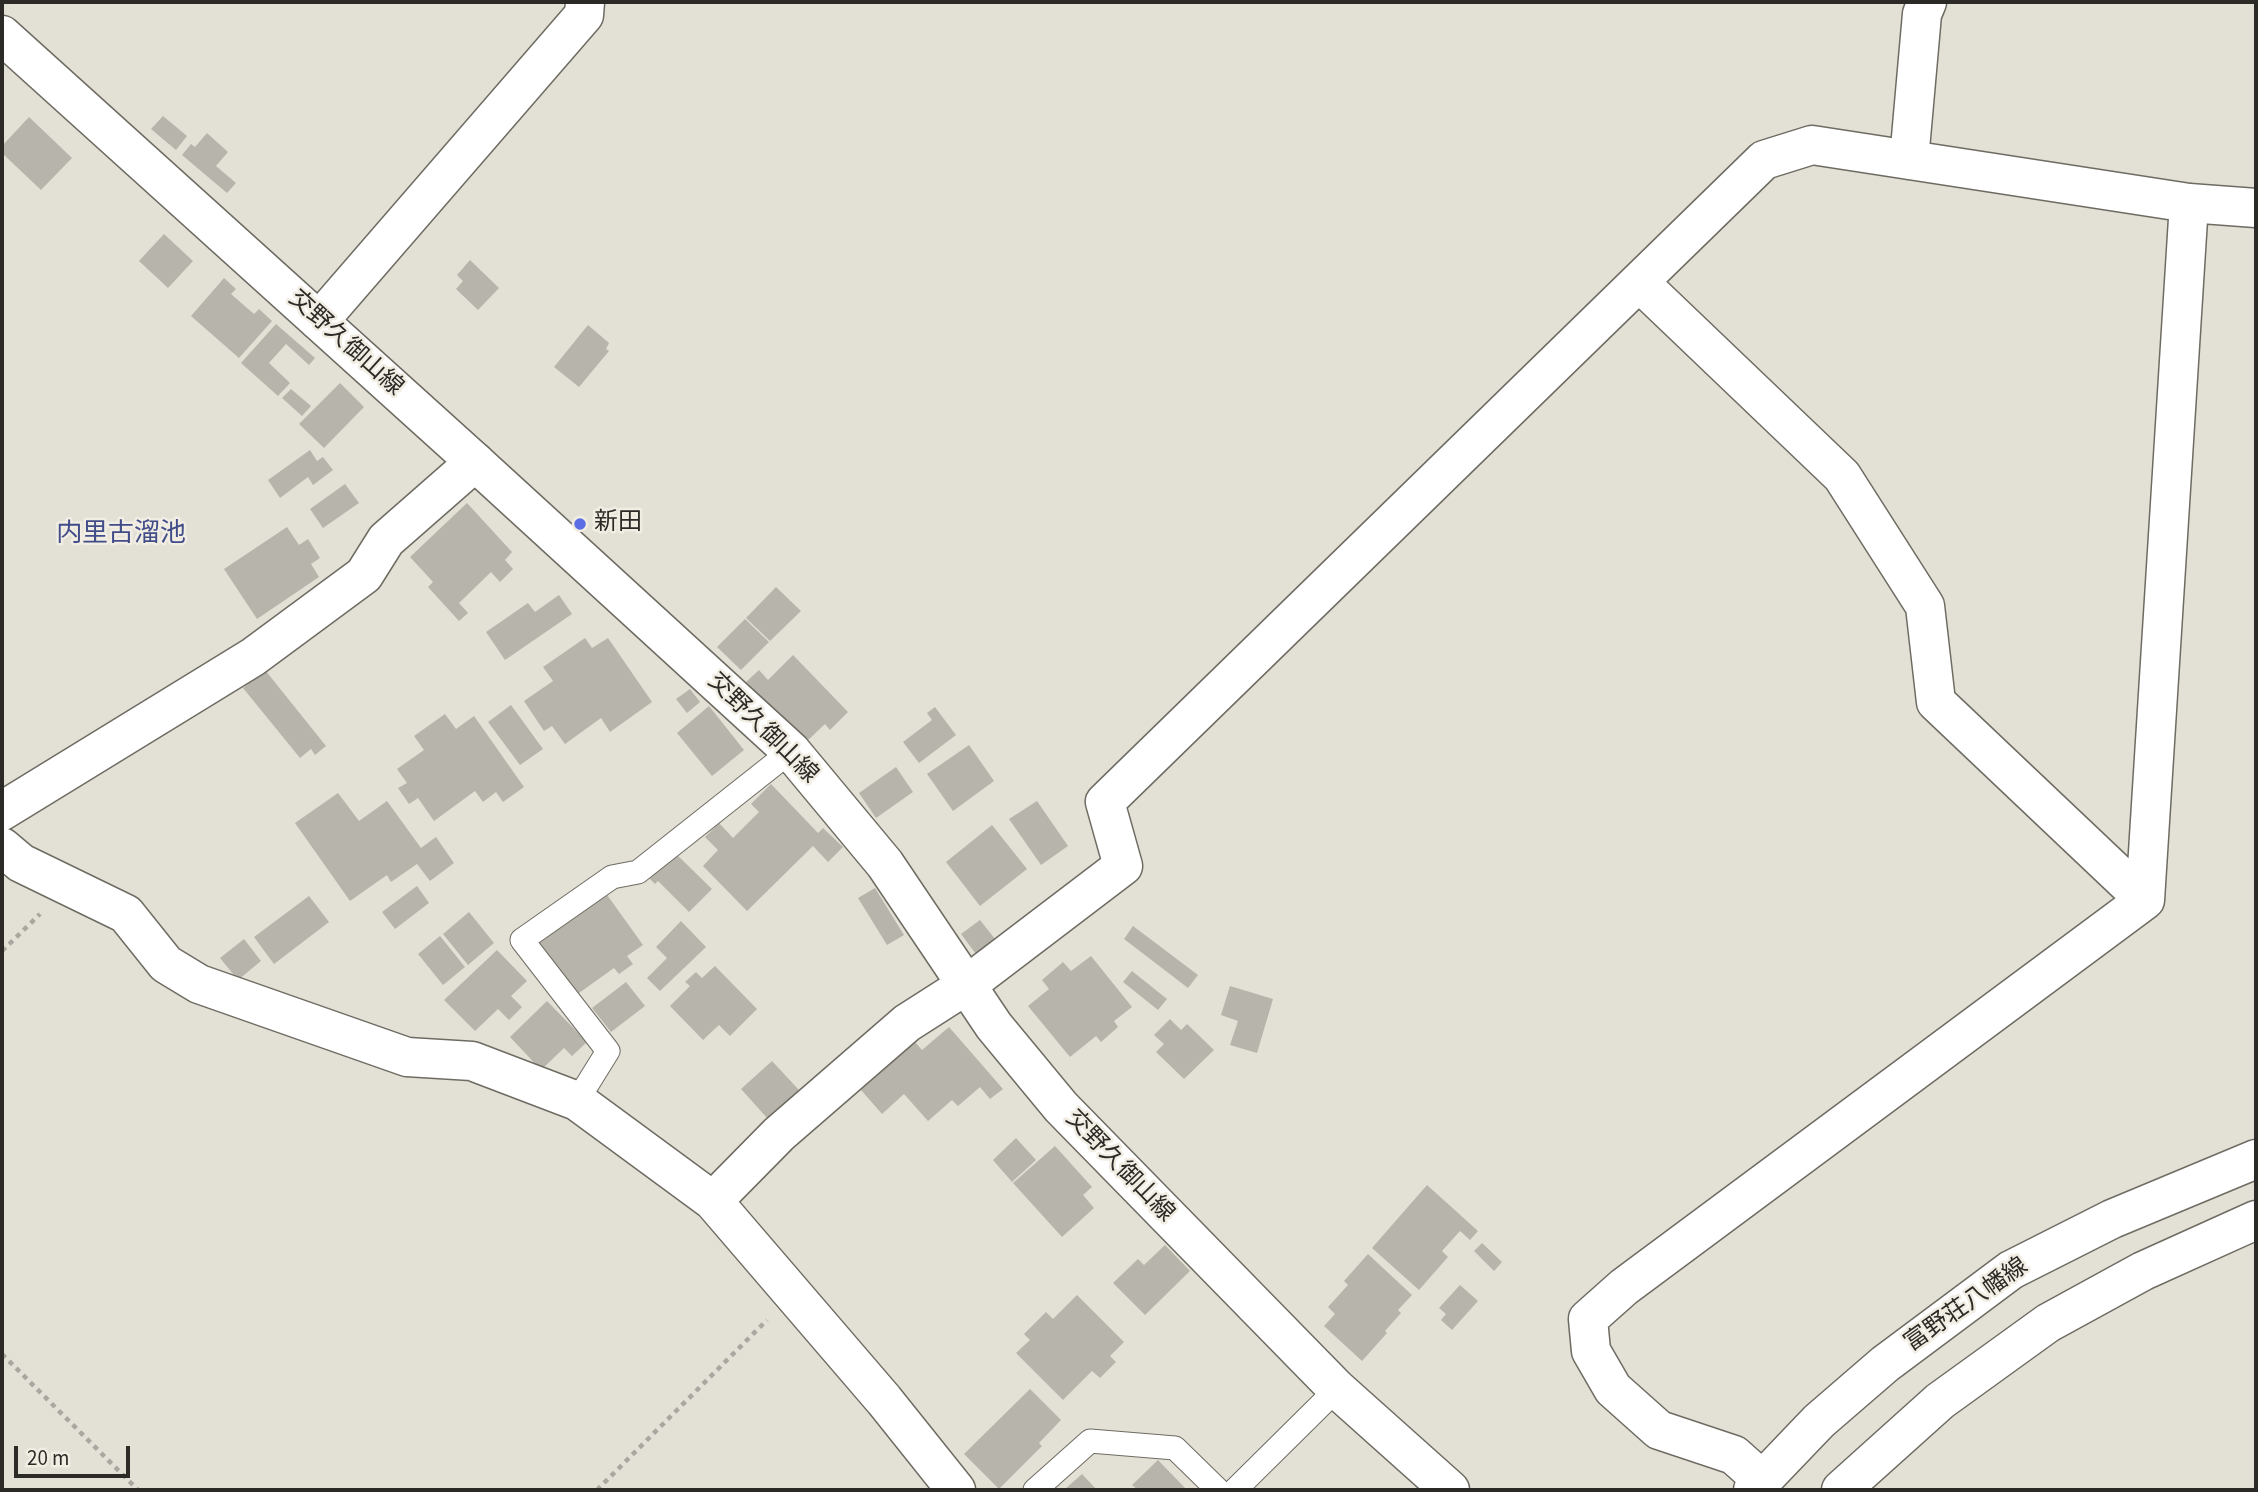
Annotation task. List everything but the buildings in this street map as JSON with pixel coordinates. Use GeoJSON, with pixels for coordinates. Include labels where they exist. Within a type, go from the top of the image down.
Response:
{"type":"FeatureCollection","features":[{"type":"Feature","properties":{"kind":"street"},"geometry":{"type":"LineString","coordinates":[[319,321],[584,15],[585,2]]}},
{"type":"Feature","properties":{"kind":"street"},"geometry":{"type":"LineString","coordinates":[[1909,160],[1922,14],[1927,2]]}},
{"type":"Feature","properties":{"kind":"street","name":"交野久御山線"},"geometry":{"type":"LineString","coordinates":[[2,34],[791,751],[885,864],[994,1026],[1061,1107],[1337,1389],[1450,1490]]}},
{"type":"Feature","properties":{"kind":"street"},"geometry":{"type":"LineString","coordinates":[[713,1201],[779,1134],[846,1073],[907,1023],[968,984],[1123,866],[1105,802],[1764,160],[1812,145],[2189,203],[2256,208]]}},
{"type":"Feature","properties":{"kind":"street"},"geometry":{"type":"LineString","coordinates":[[1757,1485],[1734,1455],[1659,1430],[1613,1389],[1591,1351],[1588,1319],[1623,1287],[2145,900],[2189,203]]}},
{"type":"Feature","properties":{"kind":"street"},"geometry":{"type":"LineString","coordinates":[[1639,282],[1842,476],[1925,606],[1936,702],[2145,900]]}},
{"type":"Feature","properties":{"kind":"street"},"geometry":{"type":"LineString","coordinates":[[2,811],[253,657],[364,575],[386,540],[475,462]]}},
{"type":"Feature","properties":{"kind":"street"},"geometry":{"type":"LineString","coordinates":[[2,847],[21,863],[126,914],[166,964],[199,984],[407,1057],[472,1061],[577,1101],[713,1201],[884,1400],[956,1490]]}},
{"type":"Feature","properties":{"kind":"street","name":"富野荘八幡線"},"geometry":{"type":"LineString","coordinates":[[1757,1485],[1819,1421],[1885,1364],[2011,1270],[2112,1219],[2256,1160]]}},
{"type":"Feature","properties":{"kind":"street"},"geometry":{"type":"LineString","coordinates":[[1858,1485],[1940,1401],[2048,1323],[2143,1271],[2256,1220]]}},
{"type":"Feature","properties":{"kind":"lane"},"geometry":{"type":"LineString","coordinates":[[577,1101],[608,1051],[522,940],[612,877],[638,872],[791,751]]}},
{"type":"Feature","properties":{"kind":"lane"},"geometry":{"type":"LineString","coordinates":[[1235,1490],[1337,1389]]}},
{"type":"Feature","properties":{"kind":"lane"},"geometry":{"type":"LineString","coordinates":[[1035,1490],[1090,1441],[1175,1448],[1218,1490]]}},
{"type":"Feature","properties":{"kind":"path"},"geometry":{"type":"LineString","coordinates":[[2,951],[68,887]]}},
{"type":"Feature","properties":{"kind":"path"},"geometry":{"type":"LineString","coordinates":[[597,1490],[792,1294]]}},
{"type":"Feature","properties":{"kind":"path"},"geometry":{"type":"LineString","coordinates":[[2,1354],[138,1490]]}},
{"type":"Feature","properties":{"kind":"place","name":"新田"},"geometry":{"type":"Point","coordinates":[580,524]}},
{"type":"Feature","properties":{"kind":"district","name":"内里古溜池"},"geometry":{"type":"Point","coordinates":[121,535]}}]}
